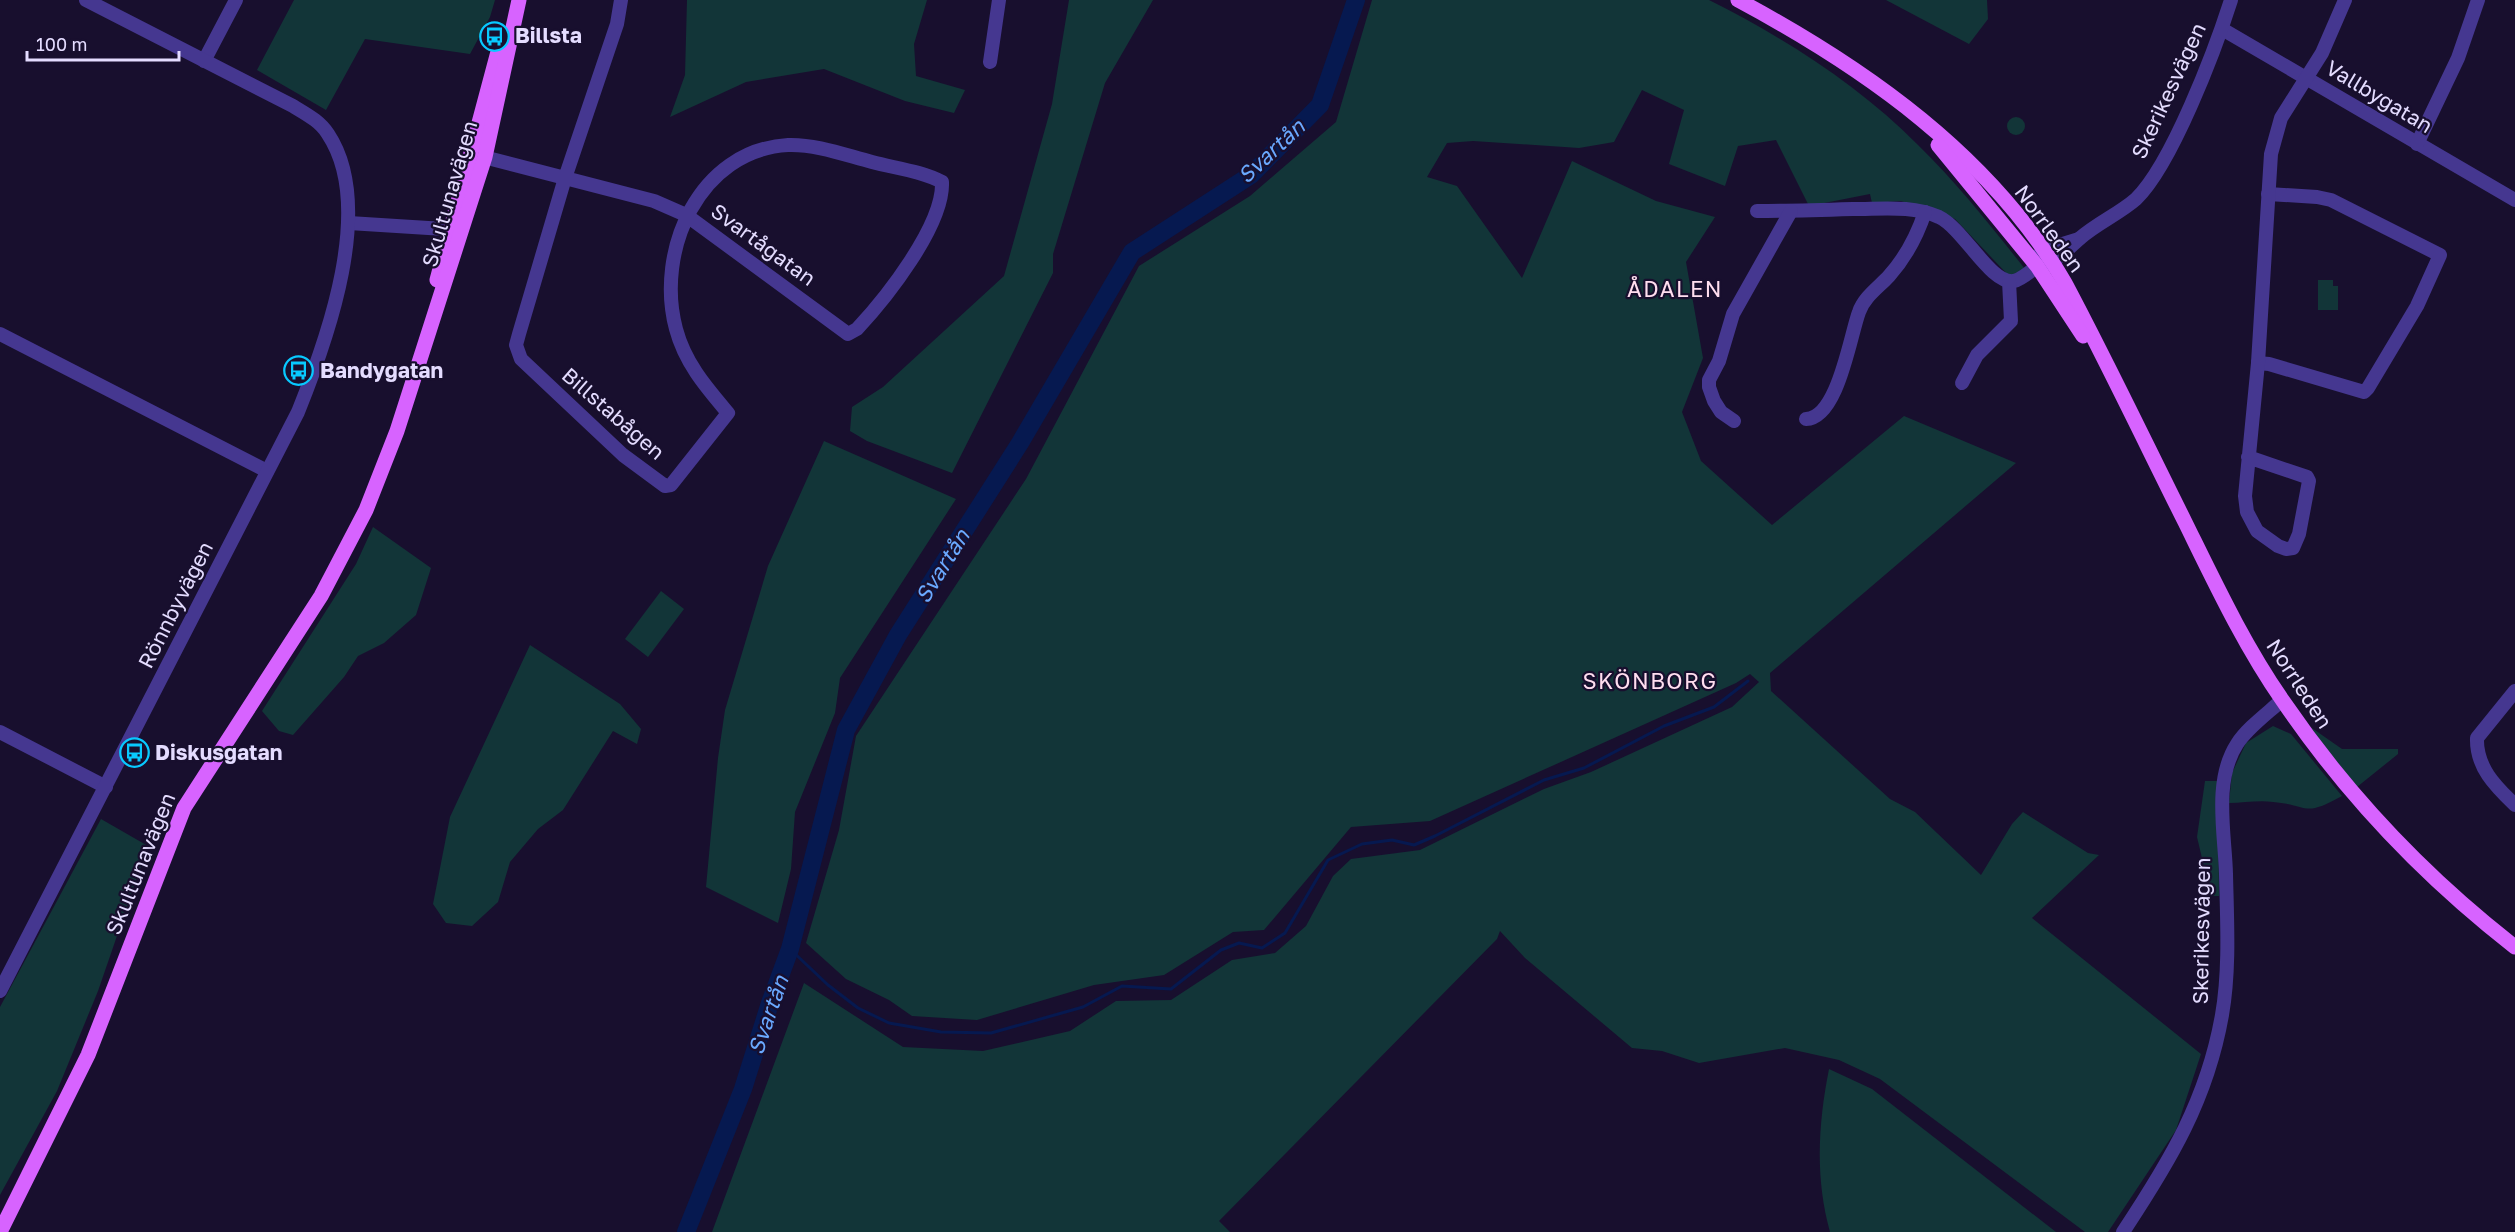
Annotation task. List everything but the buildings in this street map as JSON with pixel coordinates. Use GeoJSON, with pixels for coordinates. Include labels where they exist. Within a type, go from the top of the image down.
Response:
{"type":"FeatureCollection","features":[{"type":"Feature","properties":{"kind":"main road","name":"Skultunavägen"},"geometry":{"type":"LineString","coordinates":[[478,155],[513,0]]}},
{"type":"Feature","properties":{"kind":"main road","name":"Skultunavägen"},"geometry":{"type":"LineString","coordinates":[[2,1223],[88,1055],[184,808],[321,596],[366,510],[409,396],[478,155],[519,0]]}},
{"type":"Feature","properties":{"kind":"main road","name":"Norrleden"},"geometry":{"type":"LineString","coordinates":[[1738,0],[1831,52],[1914,116],[2042,262],[2120,391],[2231,614],[2282,700],[2313,743],[2390,835],[2435,880],[2515,947]]}},
{"type":"Feature","properties":{"kind":"street","name":"Rönnbyvägen"},"geometry":{"type":"LineString","coordinates":[[0,991],[298,412],[319,352],[345,263],[349,223],[346,187],[340,165],[334,145],[321,126],[293,106],[204,61],[106,5],[86,0]]}},
{"type":"Feature","properties":{"kind":"street"},"geometry":{"type":"LineString","coordinates":[[204,61],[236,0]]}},
{"type":"Feature","properties":{"kind":"street"},"geometry":{"type":"LineString","coordinates":[[565,178],[610,45],[621,0]]}},
{"type":"Feature","properties":{"kind":"street"},"geometry":{"type":"LineString","coordinates":[[990,62],[999,0]]}},
{"type":"Feature","properties":{"kind":"street","name":"Skerikesvägen"},"geometry":{"type":"LineString","coordinates":[[2009,280],[2015,280],[2042,262],[2066,254],[2079,238],[2136,198],[2163,162],[2222,29],[2231,0]]}},
{"type":"Feature","properties":{"kind":"street"},"geometry":{"type":"LineString","coordinates":[[2248,457],[2307,477],[2309,481],[2299,534],[2293,548],[2286,549],[2266,539],[2251,523],[2245,496],[2248,457],[2258,363],[2271,154],[2277,127],[2322,54],[2345,0]]}},
{"type":"Feature","properties":{"kind":"street"},"geometry":{"type":"LineString","coordinates":[[2417,144],[2458,58],[2478,0]]}},
{"type":"Feature","properties":{"kind":"street","name":"Vallbygatan"},"geometry":{"type":"LineString","coordinates":[[2222,29],[2515,200]]}},
{"type":"Feature","properties":{"kind":"street","name":"Billstabågen"},"geometry":{"type":"LineString","coordinates":[[565,178],[519,334],[517,353],[594,430],[665,486],[676,481],[728,413],[692,367],[676,329],[672,306],[672,263],[686,215],[708,184],[745,156],[786,145],[804,145],[830,151],[942,183]]}},
{"type":"Feature","properties":{"kind":"street","name":"Svartågatan"},"geometry":{"type":"LineString","coordinates":[[478,155],[654,201],[686,215],[848,334],[862,323],[928,235],[942,183]]}},
{"type":"Feature","properties":{"kind":"street"},"geometry":{"type":"LineString","coordinates":[[2258,363],[2269,364],[2364,392],[2417,306],[2440,255],[2331,200],[2268,194]]}},
{"type":"Feature","properties":{"kind":"street"},"geometry":{"type":"LineString","coordinates":[[1757,211],[1895,208],[1925,212],[1955,227],[1990,271],[2001,279],[2009,280],[2012,321],[1977,355],[1962,383]]}},
{"type":"Feature","properties":{"kind":"street"},"geometry":{"type":"LineString","coordinates":[[1734,421],[1721,412],[1714,401],[1708,387],[1709,380],[1719,361],[1733,314],[1791,211]]}},
{"type":"Feature","properties":{"kind":"street"},"geometry":{"type":"LineString","coordinates":[[1806,419],[1813,419],[1822,413],[1847,361],[1860,309],[1904,258],[1925,212]]}},
{"type":"Feature","properties":{"kind":"street"},"geometry":{"type":"LineString","coordinates":[[349,223],[457,230]]}},
{"type":"Feature","properties":{"kind":"street"},"geometry":{"type":"LineString","coordinates":[[0,334],[267,471]]}},
{"type":"Feature","properties":{"kind":"street"},"geometry":{"type":"LineString","coordinates":[[2515,690],[2477,738],[2477,748],[2490,782],[2515,805]]}},
{"type":"Feature","properties":{"kind":"street","name":"Skerikesvägen"},"geometry":{"type":"LineString","coordinates":[[2123,1232],[2174,1153],[2199,1100],[2209,1071],[2223,1012],[2227,957],[2224,785],[2236,745],[2282,700]]}},
{"type":"Feature","properties":{"kind":"street"},"geometry":{"type":"LineString","coordinates":[[0,732],[106,787]]}},
{"type":"Feature","properties":{"kind":"green space"},"geometry":{"type":"Polygon","coordinates":[[[294,0],[495,0],[490,17],[470,54],[365,39],[326,110],[257,70],[294,0]]]}},
{"type":"Feature","properties":{"kind":"green space"},"geometry":{"type":"Polygon","coordinates":[[[687,0],[927,0],[914,44],[916,76],[965,90],[954,113],[905,101],[824,69],[746,82],[670,117],[685,75],[687,0]]]}},
{"type":"Feature","properties":{"kind":"green space"},"geometry":{"type":"Polygon","coordinates":[[[1069,0],[1153,0],[1105,83],[1053,254],[1053,273],[952,473],[867,441],[850,431],[852,407],[883,387],[1004,276],[1052,104],[1069,0]]]}},
{"type":"Feature","properties":{"kind":"green space"},"geometry":{"type":"Polygon","coordinates":[[[1372,0],[1709,0],[1792,46],[1871,102],[1946,174],[2025,269],[2009,276],[1955,219],[1901,201],[1872,203],[1870,194],[1809,206],[1776,140],[1738,146],[1725,186],[1669,164],[1684,110],[1642,90],[1614,142],[1579,148],[1473,141],[1447,143],[1427,177],[1457,186],[1522,278],[1572,161],[1656,201],[1715,217],[1686,262],[1703,358],[1682,412],[1701,461],[1772,525],[1904,416],[2016,463],[1770,673],[1771,691],[1890,799],[1915,812],[1981,875],[2012,824],[2023,812],[2088,853],[2099,855],[2032,918],[2201,1054],[2176,1130],[2108,1232],[2085,1232],[1880,1079],[1839,1060],[1785,1048],[1699,1063],[1662,1051],[1632,1048],[1525,958],[1500,931],[1497,939],[1219,1221],[1230,1232],[712,1232],[804,983],[903,1047],[983,1051],[1070,1031],[1116,1001],[1171,1000],[1232,960],[1275,953],[1306,926],[1333,876],[1351,859],[1420,850],[1544,789],[1591,772],[1732,707],[1759,682],[1750,674],[1736,683],[1430,821],[1351,827],[1264,930],[1233,932],[1164,975],[1094,985],[977,1020],[912,1016],[889,1000],[846,979],[806,943],[839,830],[856,736],[1026,479],[1139,266],[1250,196],[1336,122],[1372,0]]]}},
{"type":"Feature","properties":{"kind":"green space"},"geometry":{"type":"Polygon","coordinates":[[[1886,0],[1987,0],[1988,19],[1969,44],[1886,0]]]}},
{"type":"Feature","properties":{"kind":"green space"},"geometry":{"type":"Polygon","coordinates":[[[2016,117],[2022,120],[2025,126],[2022,132],[2016,135],[2010,132],[2007,126],[2010,120],[2016,117]]]}},
{"type":"Feature","properties":{"kind":"green space"},"geometry":{"type":"Polygon","coordinates":[[[2318,280],[2333,280],[2333,286],[2338,286],[2338,310],[2318,310],[2318,280]]]}},
{"type":"Feature","properties":{"kind":"green space"},"geometry":{"type":"Polygon","coordinates":[[[824,441],[956,499],[840,678],[835,713],[795,812],[791,869],[778,923],[706,887],[718,758],[725,710],[768,566],[824,441]]]}},
{"type":"Feature","properties":{"kind":"green space"},"geometry":{"type":"Polygon","coordinates":[[[373,527],[431,568],[416,615],[384,643],[358,656],[344,677],[293,735],[279,731],[262,711],[356,564],[373,527]]]}},
{"type":"Feature","properties":{"kind":"green space"},"geometry":{"type":"Polygon","coordinates":[[[661,591],[684,609],[648,657],[625,639],[661,591]]]}},
{"type":"Feature","properties":{"kind":"green space"},"geometry":{"type":"Polygon","coordinates":[[[530,645],[620,704],[641,729],[637,744],[613,731],[563,810],[538,829],[510,862],[498,902],[472,926],[446,923],[433,904],[450,817],[530,645]]]}},
{"type":"Feature","properties":{"kind":"green space"},"geometry":{"type":"Polygon","coordinates":[[[2273,726],[2291,734],[2342,796],[2313,808],[2268,801],[2229,803],[2232,773],[2246,743],[2273,726]]]}},
{"type":"Feature","properties":{"kind":"green space"},"geometry":{"type":"Polygon","coordinates":[[[2309,726],[2342,749],[2398,749],[2398,754],[2357,787],[2309,726]]]}},
{"type":"Feature","properties":{"kind":"green space"},"geometry":{"type":"Polygon","coordinates":[[[2205,781],[2218,781],[2219,896],[2211,896],[2197,837],[2205,781]]]}},
{"type":"Feature","properties":{"kind":"green space"},"geometry":{"type":"Polygon","coordinates":[[[101,819],[148,846],[98,991],[57,1091],[0,1195],[0,1007],[101,819]]]}},
{"type":"Feature","properties":{"kind":"green space"},"geometry":{"type":"Polygon","coordinates":[[[1829,1069],[1872,1089],[2056,1232],[1830,1232],[1820,1172],[1822,1110],[1829,1069]]]}},
{"type":"Feature","properties":{"kind":"waterway","name":"Svartån"},"geometry":{"type":"LineString","coordinates":[[686,1232],[743,1089],[790,949],[846,730],[898,635],[1020,443],[1132,252],[1251,175],[1320,105],[1356,0]]}},
{"type":"Feature","properties":{"kind":"waterway"},"geometry":{"type":"LineString","coordinates":[[790,949],[828,985],[858,1008],[889,1023],[941,1032],[991,1033],[1083,1007],[1122,986],[1171,989],[1221,950],[1239,943],[1262,948],[1285,933],[1328,860],[1362,844],[1392,840],[1414,845],[1544,780],[1584,768],[1664,726],[1714,707],[1748,681]]}},
{"type":"Feature","properties":{"kind":"place","name":"Billsta"},"geometry":{"type":"Point","coordinates":[494,36]}},
{"type":"Feature","properties":{"kind":"place","name":"Bandygatan"},"geometry":{"type":"Point","coordinates":[299,371]}},
{"type":"Feature","properties":{"kind":"place","name":"Diskusgatan"},"geometry":{"type":"Point","coordinates":[134,753]}},
{"type":"Feature","properties":{"kind":"district","name":"ÅDALEN"},"geometry":{"type":"Point","coordinates":[1675,289]}},
{"type":"Feature","properties":{"kind":"district","name":"SKÖNBORG"},"geometry":{"type":"Point","coordinates":[1650,681]}}]}
